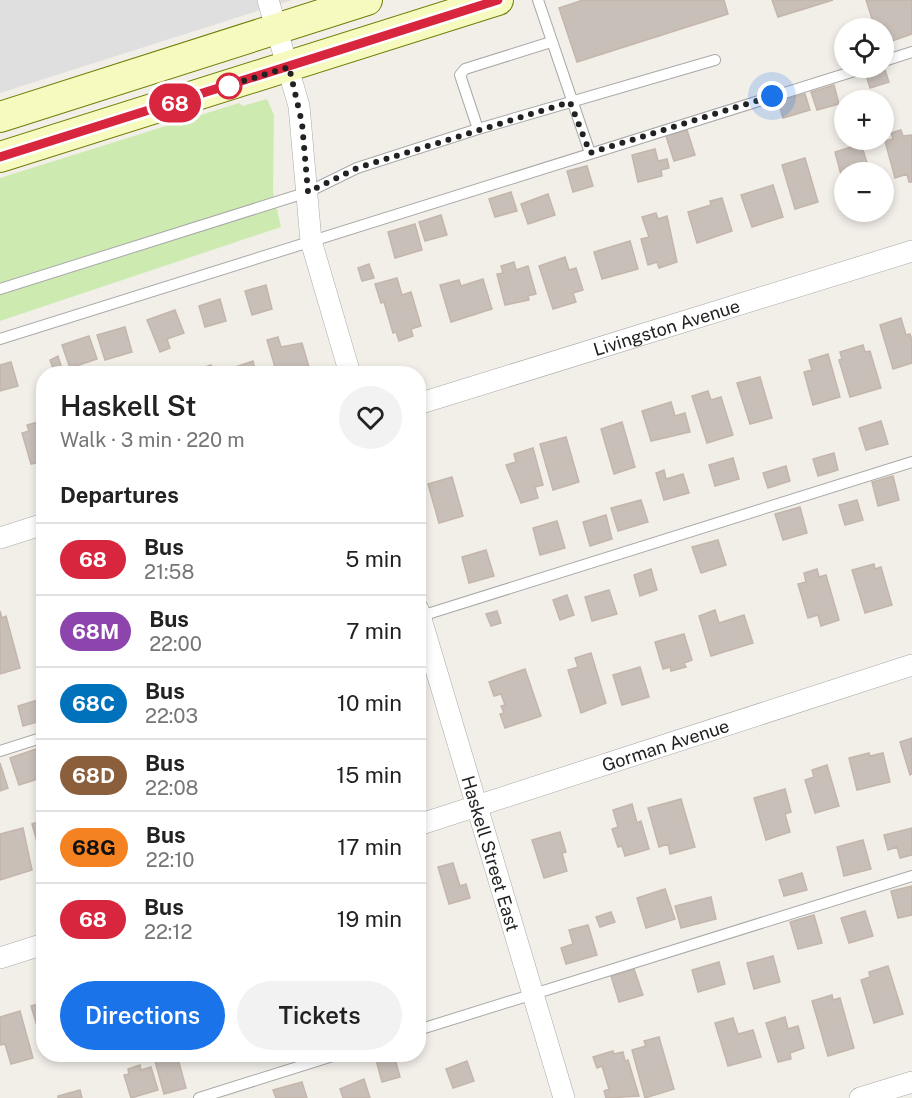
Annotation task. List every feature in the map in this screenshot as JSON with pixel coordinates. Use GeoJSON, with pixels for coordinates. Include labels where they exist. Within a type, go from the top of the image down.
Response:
{"type":"FeatureCollection","features":[{"type":"Feature","properties":{"kind":"main road"},"geometry":{"type":"LineString","coordinates":[[0,117],[367,0]]}},
{"type":"Feature","properties":{"kind":"main road"},"geometry":{"type":"LineString","coordinates":[[0,157],[498,0]]}},
{"type":"Feature","properties":{"kind":"street"},"geometry":{"type":"LineString","coordinates":[[268,0],[289,67],[302,123],[311,241],[348,366]]}},
{"type":"Feature","properties":{"kind":"street","name":"Livingston Avenue"},"geometry":{"type":"LineString","coordinates":[[426,402],[912,251]]}},
{"type":"Feature","properties":{"kind":"street"},"geometry":{"type":"LineString","coordinates":[[0,538],[36,527]]}},
{"type":"Feature","properties":{"kind":"street","name":"Haskell Street East"},"geometry":{"type":"LineString","coordinates":[[426,637],[564,1098]]}},
{"type":"Feature","properties":{"kind":"street","name":"Gorman Avenue"},"geometry":{"type":"LineString","coordinates":[[426,822],[912,665]]}},
{"type":"Feature","properties":{"kind":"street"},"geometry":{"type":"LineString","coordinates":[[0,958],[36,947]]}},
{"type":"Feature","properties":{"kind":"street"},"geometry":{"type":"LineString","coordinates":[[860,1098],[912,1082]]}},
{"type":"Feature","properties":{"kind":"lane"},"geometry":{"type":"LineString","coordinates":[[538,0],[570,102],[590,153]]}},
{"type":"Feature","properties":{"kind":"lane"},"geometry":{"type":"LineString","coordinates":[[478,129],[460,75],[465,69],[551,42]]}},
{"type":"Feature","properties":{"kind":"lane"},"geometry":{"type":"LineString","coordinates":[[894,58],[912,52]]}},
{"type":"Feature","properties":{"kind":"lane"},"geometry":{"type":"LineString","coordinates":[[0,289],[308,192],[357,168],[478,129],[715,60]]}},
{"type":"Feature","properties":{"kind":"lane"},"geometry":{"type":"LineString","coordinates":[[0,339],[834,77]]}},
{"type":"Feature","properties":{"kind":"lane"},"geometry":{"type":"LineString","coordinates":[[426,612],[912,462]]}},
{"type":"Feature","properties":{"kind":"lane"},"geometry":{"type":"LineString","coordinates":[[0,751],[36,740]]}},
{"type":"Feature","properties":{"kind":"lane"},"geometry":{"type":"LineString","coordinates":[[426,1028],[912,876]]}},
{"type":"Feature","properties":{"kind":"lane"},"geometry":{"type":"LineString","coordinates":[[199,1098],[314,1062]]}},
{"type":"Feature","properties":{"kind":"shaded area"},"geometry":{"type":"Polygon","coordinates":[[[0,0],[292,0],[0,93],[0,0]]]}},
{"type":"Feature","properties":{"kind":"green space"},"geometry":{"type":"Polygon","coordinates":[[[267,99],[274,115],[273,192],[281,227],[0,321],[0,178],[239,103],[243,106],[267,99]]]}},
{"type":"Feature","properties":{"kind":"building"},"geometry":{"type":"Polygon","coordinates":[[[583,0],[724,0],[728,14],[577,62],[559,8],[583,0]]]}},
{"type":"Feature","properties":{"kind":"building"},"geometry":{"type":"Polygon","coordinates":[[[772,0],[833,0],[778,17],[772,0]]]}},
{"type":"Feature","properties":{"kind":"building"},"geometry":{"type":"Polygon","coordinates":[[[866,0],[912,0],[912,34],[894,40],[894,18],[872,18],[866,0]]]}},
{"type":"Feature","properties":{"kind":"building"},"geometry":{"type":"Polygon","coordinates":[[[867,78],[888,78],[889,82],[870,88],[867,78]]]}},
{"type":"Feature","properties":{"kind":"building"},"geometry":{"type":"Polygon","coordinates":[[[834,85],[834,105],[817,110],[811,92],[834,85]]]}},
{"type":"Feature","properties":{"kind":"building"},"geometry":{"type":"Polygon","coordinates":[[[805,94],[810,110],[783,118],[778,101],[805,94]]]}},
{"type":"Feature","properties":{"kind":"building"},"geometry":{"type":"Polygon","coordinates":[[[687,130],[695,155],[674,161],[666,136],[687,130]]]}},
{"type":"Feature","properties":{"kind":"building"},"geometry":{"type":"Polygon","coordinates":[[[901,130],[903,136],[912,135],[912,182],[909,182],[907,174],[895,178],[894,162],[891,162],[887,150],[894,150],[894,132],[901,130]]]}},
{"type":"Feature","properties":{"kind":"building"},"geometry":{"type":"Polygon","coordinates":[[[655,149],[658,161],[667,159],[669,168],[661,170],[662,176],[638,182],[632,155],[655,149]]]}},
{"type":"Feature","properties":{"kind":"building"},"geometry":{"type":"Polygon","coordinates":[[[863,150],[867,162],[838,162],[835,152],[863,150]]]}},
{"type":"Feature","properties":{"kind":"building"},"geometry":{"type":"Polygon","coordinates":[[[805,158],[818,202],[795,209],[782,165],[805,158]]]}},
{"type":"Feature","properties":{"kind":"building"},"geometry":{"type":"Polygon","coordinates":[[[587,166],[593,186],[573,192],[567,171],[587,166]]]}},
{"type":"Feature","properties":{"kind":"building"},"geometry":{"type":"Polygon","coordinates":[[[773,185],[783,217],[752,227],[741,195],[773,185]]]}},
{"type":"Feature","properties":{"kind":"building"},"geometry":{"type":"Polygon","coordinates":[[[511,192],[517,211],[495,217],[489,199],[511,192]]]}},
{"type":"Feature","properties":{"kind":"building"},"geometry":{"type":"Polygon","coordinates":[[[548,194],[555,215],[528,224],[521,204],[548,194]]]}},
{"type":"Feature","properties":{"kind":"building"},"geometry":{"type":"Polygon","coordinates":[[[722,198],[732,231],[697,243],[688,212],[711,205],[710,201],[722,198]]]}},
{"type":"Feature","properties":{"kind":"building"},"geometry":{"type":"Polygon","coordinates":[[[656,213],[658,219],[667,216],[677,262],[659,268],[657,262],[648,265],[641,239],[649,237],[642,217],[656,213]]]}},
{"type":"Feature","properties":{"kind":"building"},"geometry":{"type":"Polygon","coordinates":[[[441,215],[447,235],[425,241],[419,222],[441,215]]]}},
{"type":"Feature","properties":{"kind":"building"},"geometry":{"type":"Polygon","coordinates":[[[415,224],[422,250],[395,258],[388,232],[415,224]]]}},
{"type":"Feature","properties":{"kind":"building"},"geometry":{"type":"Polygon","coordinates":[[[630,241],[638,269],[602,279],[594,252],[630,241]]]}},
{"type":"Feature","properties":{"kind":"building"},"geometry":{"type":"Polygon","coordinates":[[[565,257],[569,270],[576,268],[583,290],[573,293],[576,302],[553,309],[539,266],[565,257]]]}},
{"type":"Feature","properties":{"kind":"building"},"geometry":{"type":"Polygon","coordinates":[[[514,262],[516,270],[528,266],[536,294],[528,296],[529,300],[505,305],[497,274],[503,273],[501,266],[514,262]]]}},
{"type":"Feature","properties":{"kind":"building"},"geometry":{"type":"Polygon","coordinates":[[[369,264],[374,278],[362,281],[358,268],[369,264]]]}},
{"type":"Feature","properties":{"kind":"building"},"geometry":{"type":"Polygon","coordinates":[[[397,278],[402,295],[411,292],[421,326],[411,329],[413,336],[399,341],[396,332],[393,333],[384,302],[381,303],[375,284],[397,278]]]}},
{"type":"Feature","properties":{"kind":"building"},"geometry":{"type":"Polygon","coordinates":[[[483,279],[492,309],[451,322],[440,285],[459,280],[461,286],[483,279]]]}},
{"type":"Feature","properties":{"kind":"building"},"geometry":{"type":"Polygon","coordinates":[[[266,285],[272,309],[252,315],[245,291],[266,285]]]}},
{"type":"Feature","properties":{"kind":"building"},"geometry":{"type":"Polygon","coordinates":[[[220,299],[226,321],[205,327],[199,306],[220,299]]]}},
{"type":"Feature","properties":{"kind":"building"},"geometry":{"type":"Polygon","coordinates":[[[175,310],[184,333],[167,339],[170,348],[160,352],[147,320],[175,310]]]}},
{"type":"Feature","properties":{"kind":"building"},"geometry":{"type":"Polygon","coordinates":[[[901,318],[906,335],[910,334],[912,340],[912,363],[893,369],[880,325],[901,318]]]}},
{"type":"Feature","properties":{"kind":"building"},"geometry":{"type":"Polygon","coordinates":[[[125,327],[132,352],[105,360],[97,335],[125,327]]]}},
{"type":"Feature","properties":{"kind":"building"},"geometry":{"type":"Polygon","coordinates":[[[89,336],[97,359],[69,366],[62,345],[89,336]]]}},
{"type":"Feature","properties":{"kind":"building"},"geometry":{"type":"Polygon","coordinates":[[[278,337],[281,347],[302,343],[309,366],[275,366],[267,340],[278,337]]]}},
{"type":"Feature","properties":{"kind":"building"},"geometry":{"type":"Polygon","coordinates":[[[863,345],[865,352],[870,351],[881,388],[850,397],[839,360],[842,359],[840,352],[863,345]]]}},
{"type":"Feature","properties":{"kind":"building"},"geometry":{"type":"Polygon","coordinates":[[[828,354],[840,397],[813,405],[804,372],[812,370],[809,360],[828,354]]]}},
{"type":"Feature","properties":{"kind":"building"},"geometry":{"type":"Polygon","coordinates":[[[58,356],[61,366],[52,366],[50,360],[58,356]]]}},
{"type":"Feature","properties":{"kind":"building"},"geometry":{"type":"Polygon","coordinates":[[[253,361],[254,366],[238,366],[253,361]]]}},
{"type":"Feature","properties":{"kind":"building"},"geometry":{"type":"Polygon","coordinates":[[[11,362],[18,386],[0,391],[0,365],[11,362]]]}},
{"type":"Feature","properties":{"kind":"building"},"geometry":{"type":"Polygon","coordinates":[[[760,377],[772,418],[750,424],[737,383],[760,377]]]}},
{"type":"Feature","properties":{"kind":"building"},"geometry":{"type":"Polygon","coordinates":[[[708,391],[711,400],[721,397],[733,435],[707,443],[692,396],[708,391]]]}},
{"type":"Feature","properties":{"kind":"building"},"geometry":{"type":"Polygon","coordinates":[[[671,402],[675,416],[685,413],[690,432],[651,441],[642,411],[671,402]]]}},
{"type":"Feature","properties":{"kind":"building"},"geometry":{"type":"Polygon","coordinates":[[[881,421],[888,444],[866,450],[859,428],[881,421]]]}},
{"type":"Feature","properties":{"kind":"building"},"geometry":{"type":"Polygon","coordinates":[[[622,422],[635,467],[614,474],[601,429],[622,422]]]}},
{"type":"Feature","properties":{"kind":"building"},"geometry":{"type":"Polygon","coordinates":[[[36,423],[36,463],[31,464],[22,433],[29,431],[27,425],[36,423]]]}},
{"type":"Feature","properties":{"kind":"building"},"geometry":{"type":"Polygon","coordinates":[[[566,437],[579,482],[553,490],[540,444],[566,437]]]}},
{"type":"Feature","properties":{"kind":"building"},"geometry":{"type":"Polygon","coordinates":[[[533,448],[543,485],[535,487],[538,498],[521,503],[506,465],[516,462],[514,454],[533,448]]]}},
{"type":"Feature","properties":{"kind":"building"},"geometry":{"type":"Polygon","coordinates":[[[834,453],[838,470],[818,476],[813,459],[834,453]]]}},
{"type":"Feature","properties":{"kind":"building"},"geometry":{"type":"Polygon","coordinates":[[[733,458],[739,479],[715,486],[709,465],[733,458]]]}},
{"type":"Feature","properties":{"kind":"building"},"geometry":{"type":"Polygon","coordinates":[[[786,466],[790,481],[768,488],[763,473],[786,466]]]}},
{"type":"Feature","properties":{"kind":"building"},"geometry":{"type":"Polygon","coordinates":[[[664,470],[666,479],[683,474],[689,493],[664,500],[656,473],[664,470]]]}},
{"type":"Feature","properties":{"kind":"building"},"geometry":{"type":"Polygon","coordinates":[[[893,476],[899,500],[878,506],[872,482],[893,476]]]}},
{"type":"Feature","properties":{"kind":"building"},"geometry":{"type":"Polygon","coordinates":[[[452,477],[463,516],[439,523],[428,484],[452,477]]]}},
{"type":"Feature","properties":{"kind":"building"},"geometry":{"type":"Polygon","coordinates":[[[641,500],[648,522],[618,531],[611,508],[641,500]]]}},
{"type":"Feature","properties":{"kind":"building"},"geometry":{"type":"Polygon","coordinates":[[[857,500],[863,520],[845,525],[839,505],[857,500]]]}},
{"type":"Feature","properties":{"kind":"building"},"geometry":{"type":"Polygon","coordinates":[[[800,507],[807,533],[783,540],[775,514],[800,507]]]}},
{"type":"Feature","properties":{"kind":"building"},"geometry":{"type":"Polygon","coordinates":[[[606,515],[612,539],[590,546],[583,522],[606,515]]]}},
{"type":"Feature","properties":{"kind":"building"},"geometry":{"type":"Polygon","coordinates":[[[557,521],[565,548],[540,555],[533,528],[557,521]]]}},
{"type":"Feature","properties":{"kind":"building"},"geometry":{"type":"Polygon","coordinates":[[[718,540],[726,565],[701,573],[692,547],[718,540]]]}},
{"type":"Feature","properties":{"kind":"building"},"geometry":{"type":"Polygon","coordinates":[[[486,550],[494,576],[469,583],[462,557],[486,550]]]}},
{"type":"Feature","properties":{"kind":"building"},"geometry":{"type":"Polygon","coordinates":[[[874,564],[875,569],[881,567],[892,605],[865,613],[852,570],[874,564]]]}},
{"type":"Feature","properties":{"kind":"building"},"geometry":{"type":"Polygon","coordinates":[[[651,569],[657,590],[640,596],[634,575],[651,569]]]}},
{"type":"Feature","properties":{"kind":"building"},"geometry":{"type":"Polygon","coordinates":[[[817,569],[819,577],[826,575],[839,620],[821,626],[818,615],[808,618],[798,584],[806,582],[804,573],[817,569]]]}},
{"type":"Feature","properties":{"kind":"building"},"geometry":{"type":"Polygon","coordinates":[[[609,590],[617,614],[592,621],[585,597],[609,590]]]}},
{"type":"Feature","properties":{"kind":"building"},"geometry":{"type":"Polygon","coordinates":[[[567,595],[574,615],[560,620],[553,600],[567,595]]]}},
{"type":"Feature","properties":{"kind":"building"},"geometry":{"type":"Polygon","coordinates":[[[715,610],[719,623],[744,615],[753,643],[711,656],[699,616],[715,610]]]}},
{"type":"Feature","properties":{"kind":"building"},"geometry":{"type":"Polygon","coordinates":[[[0,611],[2,618],[6,616],[20,668],[0,674],[0,611]]]}},
{"type":"Feature","properties":{"kind":"building"},"geometry":{"type":"Polygon","coordinates":[[[497,611],[501,623],[491,626],[486,614],[497,611]]]}},
{"type":"Feature","properties":{"kind":"building"},"geometry":{"type":"Polygon","coordinates":[[[684,634],[692,660],[684,663],[686,667],[671,671],[670,667],[663,669],[655,642],[684,634]]]}},
{"type":"Feature","properties":{"kind":"building"},"geometry":{"type":"Polygon","coordinates":[[[591,653],[606,703],[581,713],[568,670],[578,667],[575,658],[591,653]]]}},
{"type":"Feature","properties":{"kind":"building"},"geometry":{"type":"Polygon","coordinates":[[[640,667],[649,697],[622,705],[613,675],[640,667]]]}},
{"type":"Feature","properties":{"kind":"building"},"geometry":{"type":"Polygon","coordinates":[[[525,669],[541,716],[505,728],[500,714],[504,713],[501,706],[505,705],[501,694],[494,696],[489,682],[525,669]]]}},
{"type":"Feature","properties":{"kind":"building"},"geometry":{"type":"Polygon","coordinates":[[[36,701],[36,722],[23,726],[18,706],[36,701]]]}},
{"type":"Feature","properties":{"kind":"building"},"geometry":{"type":"Polygon","coordinates":[[[912,738],[912,774],[910,775],[900,742],[912,738]]]}},
{"type":"Feature","properties":{"kind":"building"},"geometry":{"type":"Polygon","coordinates":[[[36,749],[36,780],[19,785],[10,758],[36,749]]]}},
{"type":"Feature","properties":{"kind":"building"},"geometry":{"type":"Polygon","coordinates":[[[869,753],[870,756],[883,753],[890,782],[857,790],[849,758],[869,753]]]}},
{"type":"Feature","properties":{"kind":"building"},"geometry":{"type":"Polygon","coordinates":[[[0,763],[8,788],[0,791],[0,763]]]}},
{"type":"Feature","properties":{"kind":"building"},"geometry":{"type":"Polygon","coordinates":[[[827,765],[839,806],[815,813],[805,780],[814,777],[812,770],[827,765]]]}},
{"type":"Feature","properties":{"kind":"building"},"geometry":{"type":"Polygon","coordinates":[[[785,789],[791,812],[785,814],[790,832],[766,840],[754,798],[785,789]]]}},
{"type":"Feature","properties":{"kind":"building"},"geometry":{"type":"Polygon","coordinates":[[[681,799],[695,847],[670,854],[668,844],[659,847],[648,808],[681,799]]]}},
{"type":"Feature","properties":{"kind":"building"},"geometry":{"type":"Polygon","coordinates":[[[632,804],[637,823],[641,821],[649,849],[625,856],[622,846],[618,847],[612,829],[618,827],[613,810],[632,804]]]}},
{"type":"Feature","properties":{"kind":"building"},"geometry":{"type":"Polygon","coordinates":[[[36,823],[36,838],[32,824],[36,823]]]}},
{"type":"Feature","properties":{"kind":"building"},"geometry":{"type":"Polygon","coordinates":[[[23,828],[32,870],[0,880],[0,834],[23,828]]]}},
{"type":"Feature","properties":{"kind":"building"},"geometry":{"type":"Polygon","coordinates":[[[912,828],[912,855],[900,858],[897,847],[888,850],[884,835],[912,828]]]}},
{"type":"Feature","properties":{"kind":"building"},"geometry":{"type":"Polygon","coordinates":[[[560,832],[566,852],[562,853],[567,871],[544,878],[532,840],[560,832]]]}},
{"type":"Feature","properties":{"kind":"building"},"geometry":{"type":"Polygon","coordinates":[[[863,840],[871,869],[844,876],[837,847],[863,840]]]}},
{"type":"Feature","properties":{"kind":"building"},"geometry":{"type":"Polygon","coordinates":[[[453,863],[460,886],[466,884],[470,898],[449,904],[438,867],[453,863]]]}},
{"type":"Feature","properties":{"kind":"building"},"geometry":{"type":"Polygon","coordinates":[[[802,873],[807,890],[784,896],[779,880],[802,873]]]}},
{"type":"Feature","properties":{"kind":"building"},"geometry":{"type":"Polygon","coordinates":[[[912,886],[912,915],[898,918],[891,891],[912,886]]]}},
{"type":"Feature","properties":{"kind":"building"},"geometry":{"type":"Polygon","coordinates":[[[665,889],[675,919],[646,928],[637,898],[665,889]]]}},
{"type":"Feature","properties":{"kind":"building"},"geometry":{"type":"Polygon","coordinates":[[[711,897],[716,919],[681,928],[675,906],[711,897]]]}},
{"type":"Feature","properties":{"kind":"building"},"geometry":{"type":"Polygon","coordinates":[[[865,911],[873,936],[849,943],[841,918],[865,911]]]}},
{"type":"Feature","properties":{"kind":"building"},"geometry":{"type":"Polygon","coordinates":[[[611,912],[615,922],[600,927],[596,917],[611,912]]]}},
{"type":"Feature","properties":{"kind":"building"},"geometry":{"type":"Polygon","coordinates":[[[814,915],[822,943],[798,949],[790,922],[814,915]]]}},
{"type":"Feature","properties":{"kind":"building"},"geometry":{"type":"Polygon","coordinates":[[[588,925],[597,955],[566,964],[561,948],[573,944],[569,930],[588,925]]]}},
{"type":"Feature","properties":{"kind":"building"},"geometry":{"type":"Polygon","coordinates":[[[773,956],[780,982],[754,989],[747,963],[773,956]]]}},
{"type":"Feature","properties":{"kind":"building"},"geometry":{"type":"Polygon","coordinates":[[[719,962],[725,984],[698,992],[692,970],[719,962]]]}},
{"type":"Feature","properties":{"kind":"building"},"geometry":{"type":"Polygon","coordinates":[[[888,966],[903,1014],[874,1023],[861,980],[870,977],[869,972],[888,966]]]}},
{"type":"Feature","properties":{"kind":"building"},"geometry":{"type":"Polygon","coordinates":[[[634,969],[643,995],[619,1002],[611,976],[634,969]]]}},
{"type":"Feature","properties":{"kind":"building"},"geometry":{"type":"Polygon","coordinates":[[[832,995],[833,1000],[840,998],[854,1048],[828,1056],[812,1001],[832,995]]]}},
{"type":"Feature","properties":{"kind":"building"},"geometry":{"type":"Polygon","coordinates":[[[36,1004],[36,1023],[31,1006],[36,1004]]]}},
{"type":"Feature","properties":{"kind":"building"},"geometry":{"type":"Polygon","coordinates":[[[20,1011],[33,1058],[11,1064],[5,1044],[0,1045],[0,1017],[20,1011]]]}},
{"type":"Feature","properties":{"kind":"building"},"geometry":{"type":"Polygon","coordinates":[[[785,1017],[788,1029],[798,1026],[804,1048],[790,1053],[791,1059],[778,1062],[766,1023],[785,1017]]]}},
{"type":"Feature","properties":{"kind":"building"},"geometry":{"type":"Polygon","coordinates":[[[733,1018],[738,1034],[753,1030],[761,1057],[728,1066],[715,1023],[733,1018]]]}},
{"type":"Feature","properties":{"kind":"building"},"geometry":{"type":"Polygon","coordinates":[[[659,1037],[674,1089],[645,1098],[632,1050],[646,1046],[644,1041],[659,1037]]]}},
{"type":"Feature","properties":{"kind":"building"},"geometry":{"type":"Polygon","coordinates":[[[613,1051],[614,1054],[623,1052],[625,1061],[628,1060],[639,1096],[606,1098],[604,1091],[609,1089],[602,1066],[597,1068],[593,1057],[613,1051]]]}},
{"type":"Feature","properties":{"kind":"building"},"geometry":{"type":"Polygon","coordinates":[[[467,1061],[474,1081],[453,1088],[446,1069],[467,1061]]]}},
{"type":"Feature","properties":{"kind":"building"},"geometry":{"type":"Polygon","coordinates":[[[155,1062],[179,1062],[186,1088],[164,1094],[155,1062]]]}},
{"type":"Feature","properties":{"kind":"building"},"geometry":{"type":"Polygon","coordinates":[[[377,1062],[396,1062],[400,1077],[382,1082],[377,1062]]]}},
{"type":"Feature","properties":{"kind":"building"},"geometry":{"type":"Polygon","coordinates":[[[140,1065],[141,1070],[151,1067],[158,1090],[131,1098],[124,1075],[129,1074],[128,1069],[140,1065]]]}},
{"type":"Feature","properties":{"kind":"building"},"geometry":{"type":"Polygon","coordinates":[[[364,1079],[370,1098],[343,1098],[340,1089],[364,1079]]]}},
{"type":"Feature","properties":{"kind":"building"},"geometry":{"type":"Polygon","coordinates":[[[302,1082],[307,1098],[276,1098],[273,1090],[302,1082]]]}},
{"type":"Feature","properties":{"kind":"building"},"geometry":{"type":"Polygon","coordinates":[[[80,1090],[82,1098],[58,1098],[58,1096],[80,1090]]]}},
{"type":"Feature","properties":{"kind":"bus line","name":"68"},"geometry":{"type":"LineString","coordinates":[[0,157],[498,0]]}},
{"type":"Feature","properties":{"kind":"route"},"geometry":{"type":"LineString","coordinates":[[229,86],[221,88],[289,67],[302,123],[308,192],[357,168],[570,102],[590,153],[772,96]]}}]}
